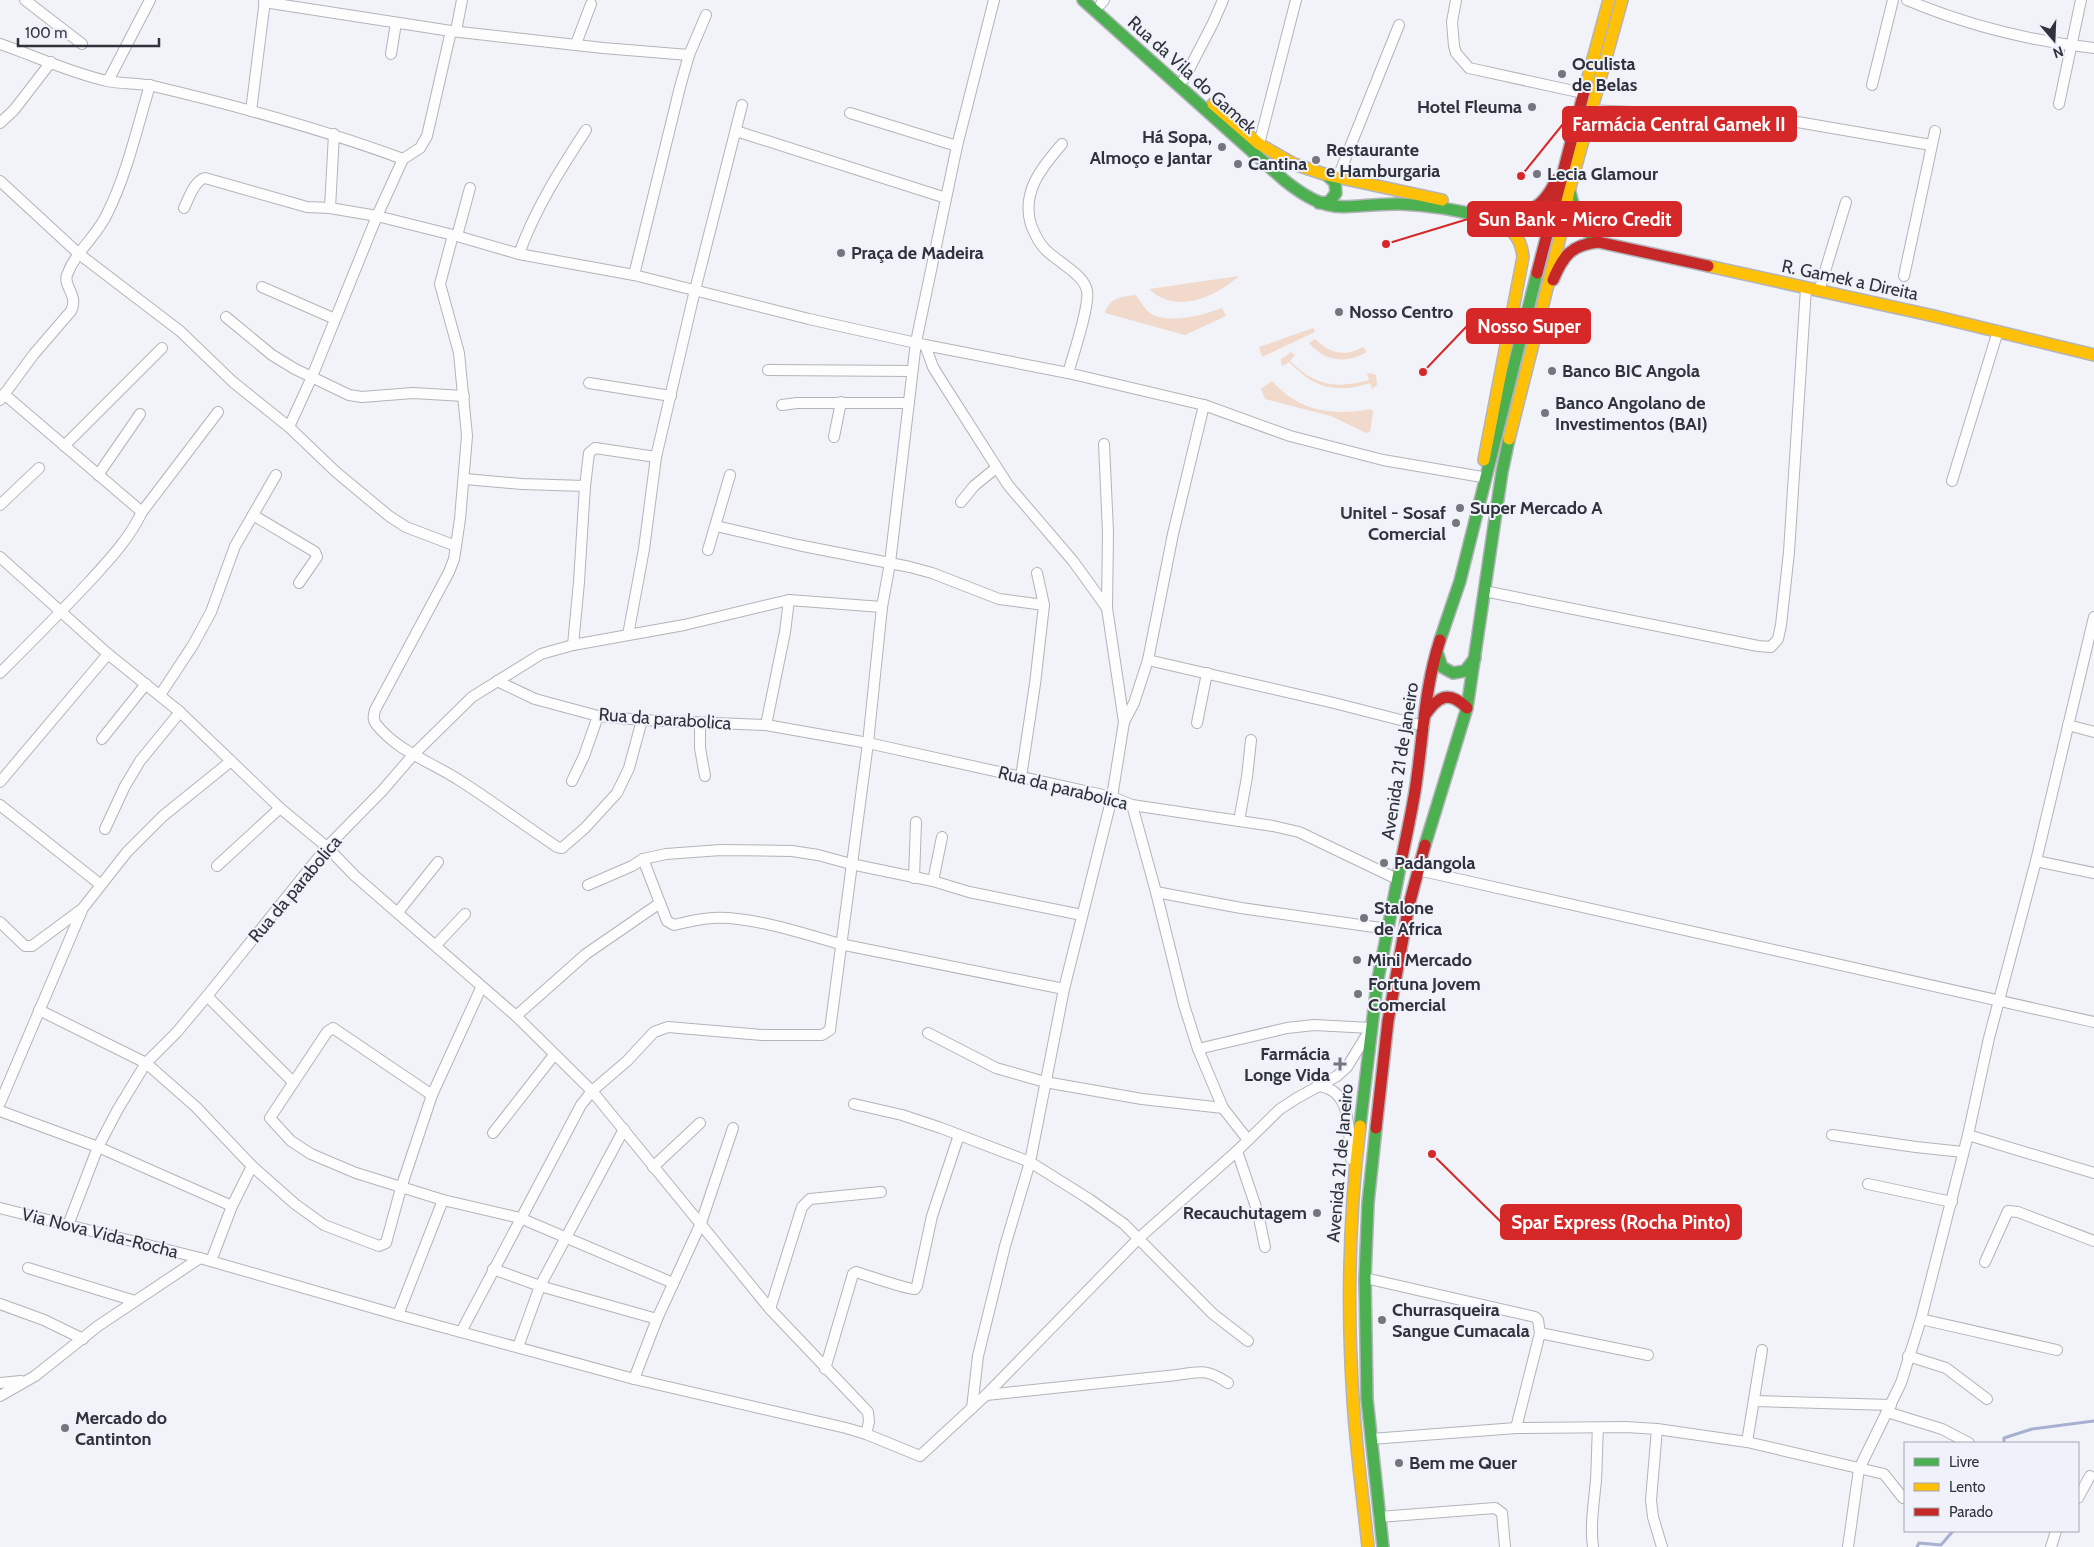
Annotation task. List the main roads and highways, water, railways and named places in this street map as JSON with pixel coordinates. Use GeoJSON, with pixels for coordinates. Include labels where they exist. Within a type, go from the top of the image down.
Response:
{"type":"FeatureCollection","features":[{"type":"Feature","properties":{"kind":"main road","name":"Rua da Vila do Gamek"},"geometry":{"type":"LineString","coordinates":[[1083,0],[1300,193],[1319,203],[1339,208],[1390,204],[1422,205],[1495,220],[1507,226],[1518,237],[1523,257],[1520,279],[1476,517]]}},
{"type":"Feature","properties":{"kind":"main road","name":"Avenida 21 de Janeiro"},"geometry":{"type":"LineString","coordinates":[[1368,1547],[1353,1399],[1350,1287],[1353,1183],[1371,1028],[1388,929],[1416,791],[1424,721],[1437,650],[1460,581],[1583,92],[1609,0]]}},
{"type":"Feature","properties":{"kind":"main road","name":"Avenida 21 de Janeiro"},"geometry":{"type":"LineString","coordinates":[[1383,1547],[1367,1399],[1364,1278],[1368,1203],[1386,1030],[1402,939],[1418,870],[1467,708],[1502,472],[1538,315],[1560,237],[1569,191],[1622,0]]}},
{"type":"Feature","properties":{"kind":"main road","name":"Rua da Vila do Gamek"},"geometry":{"type":"LineString","coordinates":[[1100,1],[1184,79],[1260,144],[1294,164],[1332,176],[1384,186],[1495,213],[1519,214],[1542,204],[1552,190],[1571,139]]}},
{"type":"Feature","properties":{"kind":"main road"},"geometry":{"type":"LineString","coordinates":[[1319,203],[1329,202],[1336,192],[1332,176]]}},
{"type":"Feature","properties":{"kind":"main road"},"geometry":{"type":"LineString","coordinates":[[1569,191],[1574,214],[1581,227],[1598,242]]}},
{"type":"Feature","properties":{"kind":"main road"},"geometry":{"type":"LineString","coordinates":[[1538,315],[1560,264],[1570,250],[1587,242],[1598,242]]}},
{"type":"Feature","properties":{"kind":"main road","name":"R. Gamek a Direita"},"geometry":{"type":"LineString","coordinates":[[1598,242],[2094,355]]}},
{"type":"Feature","properties":{"kind":"main road"},"geometry":{"type":"LineString","coordinates":[[1437,650],[1442,668],[1453,674],[1459,674],[1470,668],[1476,657]]}},
{"type":"Feature","properties":{"kind":"main road"},"geometry":{"type":"LineString","coordinates":[[1424,721],[1434,702],[1445,697],[1450,696],[1457,699],[1467,708]]}},
{"type":"Feature","properties":{"kind":"waterway"},"geometry":{"type":"LineString","coordinates":[[2004,1442],[2004,1438],[2032,1429],[2094,1421]]}},
{"type":"Feature","properties":{"kind":"waterway"},"geometry":{"type":"LineString","coordinates":[[1917,1547],[1919,1543],[1941,1545],[1952,1532]]}},
{"type":"Feature","properties":{"kind":"place","name":"Oculista de Belas"},"geometry":{"type":"Point","coordinates":[1562,74]}},
{"type":"Feature","properties":{"kind":"place","name":"Hotel Fleuma"},"geometry":{"type":"Point","coordinates":[1532,107]}},
{"type":"Feature","properties":{"kind":"place","name":"Há Sopa, Almoço e Jantar"},"geometry":{"type":"Point","coordinates":[1222,147]}},
{"type":"Feature","properties":{"kind":"place","name":"Restaurante e Hamburgaria"},"geometry":{"type":"Point","coordinates":[1316,160]}},
{"type":"Feature","properties":{"kind":"place","name":"Cantina"},"geometry":{"type":"Point","coordinates":[1238,164]}},
{"type":"Feature","properties":{"kind":"place","name":"Lecia Glamour"},"geometry":{"type":"Point","coordinates":[1537,174]}},
{"type":"Feature","properties":{"kind":"place","name":"Farmácia Central Gamek II"},"geometry":{"type":"Point","coordinates":[1521,176]}},
{"type":"Feature","properties":{"kind":"place","name":"Sun Bank - Micro Credit"},"geometry":{"type":"Point","coordinates":[1386,244]}},
{"type":"Feature","properties":{"kind":"place","name":"Praça de Madeira"},"geometry":{"type":"Point","coordinates":[841,253]}},
{"type":"Feature","properties":{"kind":"place","name":"Nosso Centro"},"geometry":{"type":"Point","coordinates":[1339,312]}},
{"type":"Feature","properties":{"kind":"place","name":"Banco BIC Angola"},"geometry":{"type":"Point","coordinates":[1552,371]}},
{"type":"Feature","properties":{"kind":"place","name":"Nosso Super"},"geometry":{"type":"Point","coordinates":[1423,372]}},
{"type":"Feature","properties":{"kind":"place","name":"Banco Angolano de Investimentos (BAI)"},"geometry":{"type":"Point","coordinates":[1545,413]}},
{"type":"Feature","properties":{"kind":"place","name":"Super Mercado A"},"geometry":{"type":"Point","coordinates":[1460,508]}},
{"type":"Feature","properties":{"kind":"place","name":"Unitel - Sosaf Comercial"},"geometry":{"type":"Point","coordinates":[1456,523]}},
{"type":"Feature","properties":{"kind":"place","name":"Padangola"},"geometry":{"type":"Point","coordinates":[1384,863]}},
{"type":"Feature","properties":{"kind":"place","name":"Stalone de Africa"},"geometry":{"type":"Point","coordinates":[1364,918]}},
{"type":"Feature","properties":{"kind":"place","name":"Mini Mercado"},"geometry":{"type":"Point","coordinates":[1357,960]}},
{"type":"Feature","properties":{"kind":"place","name":"Fortuna Jovem Comercial"},"geometry":{"type":"Point","coordinates":[1358,994]}},
{"type":"Feature","properties":{"kind":"place","name":"Farmácia Longe Vida"},"geometry":{"type":"Point","coordinates":[1340,1064]}},
{"type":"Feature","properties":{"kind":"place","name":"Spar Express (Rocha Pinto)"},"geometry":{"type":"Point","coordinates":[1432,1154]}},
{"type":"Feature","properties":{"kind":"place","name":"Recauchutagem"},"geometry":{"type":"Point","coordinates":[1317,1213]}},
{"type":"Feature","properties":{"kind":"place","name":"Churrasqueira Sangue Cumacala"},"geometry":{"type":"Point","coordinates":[1382,1320]}},
{"type":"Feature","properties":{"kind":"place","name":"Mercado do Cantinton"},"geometry":{"type":"Point","coordinates":[65,1428]}},
{"type":"Feature","properties":{"kind":"place","name":"Bem me Quer"},"geometry":{"type":"Point","coordinates":[1399,1463]}}]}
